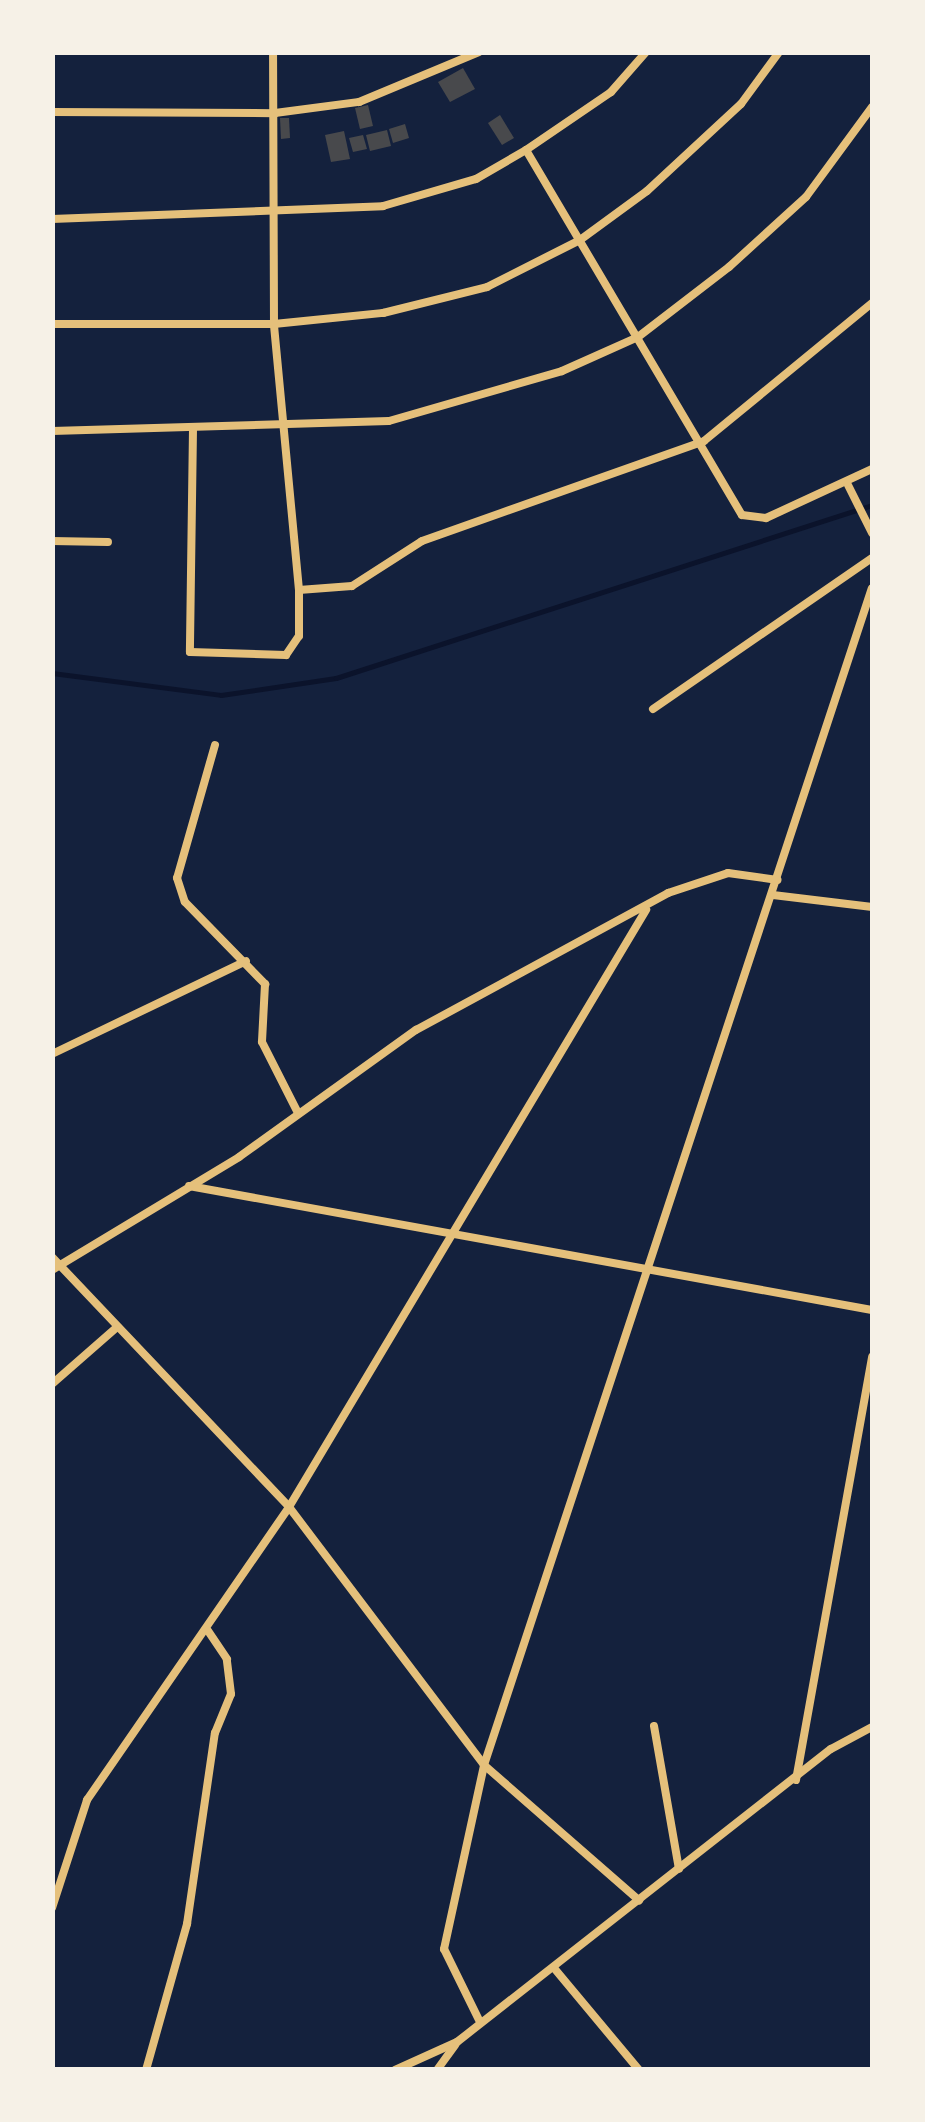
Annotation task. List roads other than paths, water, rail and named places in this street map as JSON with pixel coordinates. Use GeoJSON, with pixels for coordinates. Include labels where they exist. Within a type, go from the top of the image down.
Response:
{"type":"FeatureCollection","features":[{"type":"Feature","properties":{"kind":"street"},"geometry":{"type":"LineString","coordinates":[[193,428],[191,654],[286,655],[299,636],[299,590],[274,324],[273,52]]}},
{"type":"Feature","properties":{"kind":"street"},"geometry":{"type":"LineString","coordinates":[[52,112],[275,112],[359,102],[478,52]]}},
{"type":"Feature","properties":{"kind":"street"},"geometry":{"type":"LineString","coordinates":[[52,219],[273,216],[383,206],[476,179],[526,150],[611,92],[646,52]]}},
{"type":"Feature","properties":{"kind":"street"},"geometry":{"type":"LineString","coordinates":[[52,324],[274,324],[383,313],[488,287],[580,240],[709,136],[778,52]]}},
{"type":"Feature","properties":{"kind":"street"},"geometry":{"type":"LineString","coordinates":[[52,432],[281,428],[441,413],[638,337],[806,197],[872,107]]}},
{"type":"Feature","properties":{"kind":"street"},"geometry":{"type":"LineString","coordinates":[[526,150],[752,520],[848,485],[872,469]]}},
{"type":"Feature","properties":{"kind":"street"},"geometry":{"type":"LineString","coordinates":[[299,590],[352,586],[422,541],[704,440],[872,302]]}},
{"type":"Feature","properties":{"kind":"street"},"geometry":{"type":"LineString","coordinates":[[848,485],[872,532]]}},
{"type":"Feature","properties":{"kind":"street"},"geometry":{"type":"LineString","coordinates":[[52,541],[108,542]]}},
{"type":"Feature","properties":{"kind":"street"},"geometry":{"type":"LineString","coordinates":[[653,709],[872,558]]}},
{"type":"Feature","properties":{"kind":"street"},"geometry":{"type":"LineString","coordinates":[[479,2020],[444,1949],[484,1765],[778,880],[850,633],[872,588]]}},
{"type":"Feature","properties":{"kind":"street"},"geometry":{"type":"LineString","coordinates":[[215,745],[177,878],[186,902],[265,984],[262,1042],[298,1113]]}},
{"type":"Feature","properties":{"kind":"street"},"geometry":{"type":"LineString","coordinates":[[56,1268],[189,1186],[416,1030],[706,878],[778,880]]}},
{"type":"Feature","properties":{"kind":"street"},"geometry":{"type":"LineString","coordinates":[[773,895],[872,907]]}},
{"type":"Feature","properties":{"kind":"street"},"geometry":{"type":"LineString","coordinates":[[52,1908],[56,1870],[107,1767],[208,1630],[290,1507],[451,1229],[646,910]]}},
{"type":"Feature","properties":{"kind":"street"},"geometry":{"type":"LineString","coordinates":[[52,1054],[246,961]]}},
{"type":"Feature","properties":{"kind":"street"},"geometry":{"type":"LineString","coordinates":[[189,1186],[451,1229],[872,1310]]}},
{"type":"Feature","properties":{"kind":"street"},"geometry":{"type":"LineString","coordinates":[[52,1257],[56,1268],[290,1507],[484,1765],[639,1900]]}},
{"type":"Feature","properties":{"kind":"street"},"geometry":{"type":"LineString","coordinates":[[52,1384],[116,1328]]}},
{"type":"Feature","properties":{"kind":"street"},"geometry":{"type":"LineString","coordinates":[[796,1780],[872,1357]]}},
{"type":"Feature","properties":{"kind":"street"},"geometry":{"type":"LineString","coordinates":[[146,2070],[187,1924],[215,1734],[232,1694],[227,1659],[208,1630]]}},
{"type":"Feature","properties":{"kind":"street"},"geometry":{"type":"LineString","coordinates":[[654,1726],[679,1868]]}},
{"type":"Feature","properties":{"kind":"street"},"geometry":{"type":"LineString","coordinates":[[437,2070],[479,2020],[554,1968],[796,1780],[872,1728]]}},
{"type":"Feature","properties":{"kind":"street"},"geometry":{"type":"LineString","coordinates":[[554,1968],[639,2070]]}},
{"type":"Feature","properties":{"kind":"street"},"geometry":{"type":"LineString","coordinates":[[395,2070],[457,2042]]}},
{"type":"Feature","properties":{"kind":"waterway"},"geometry":{"type":"LineString","coordinates":[[52,673],[221,695],[336,678],[872,505]]}}]}
